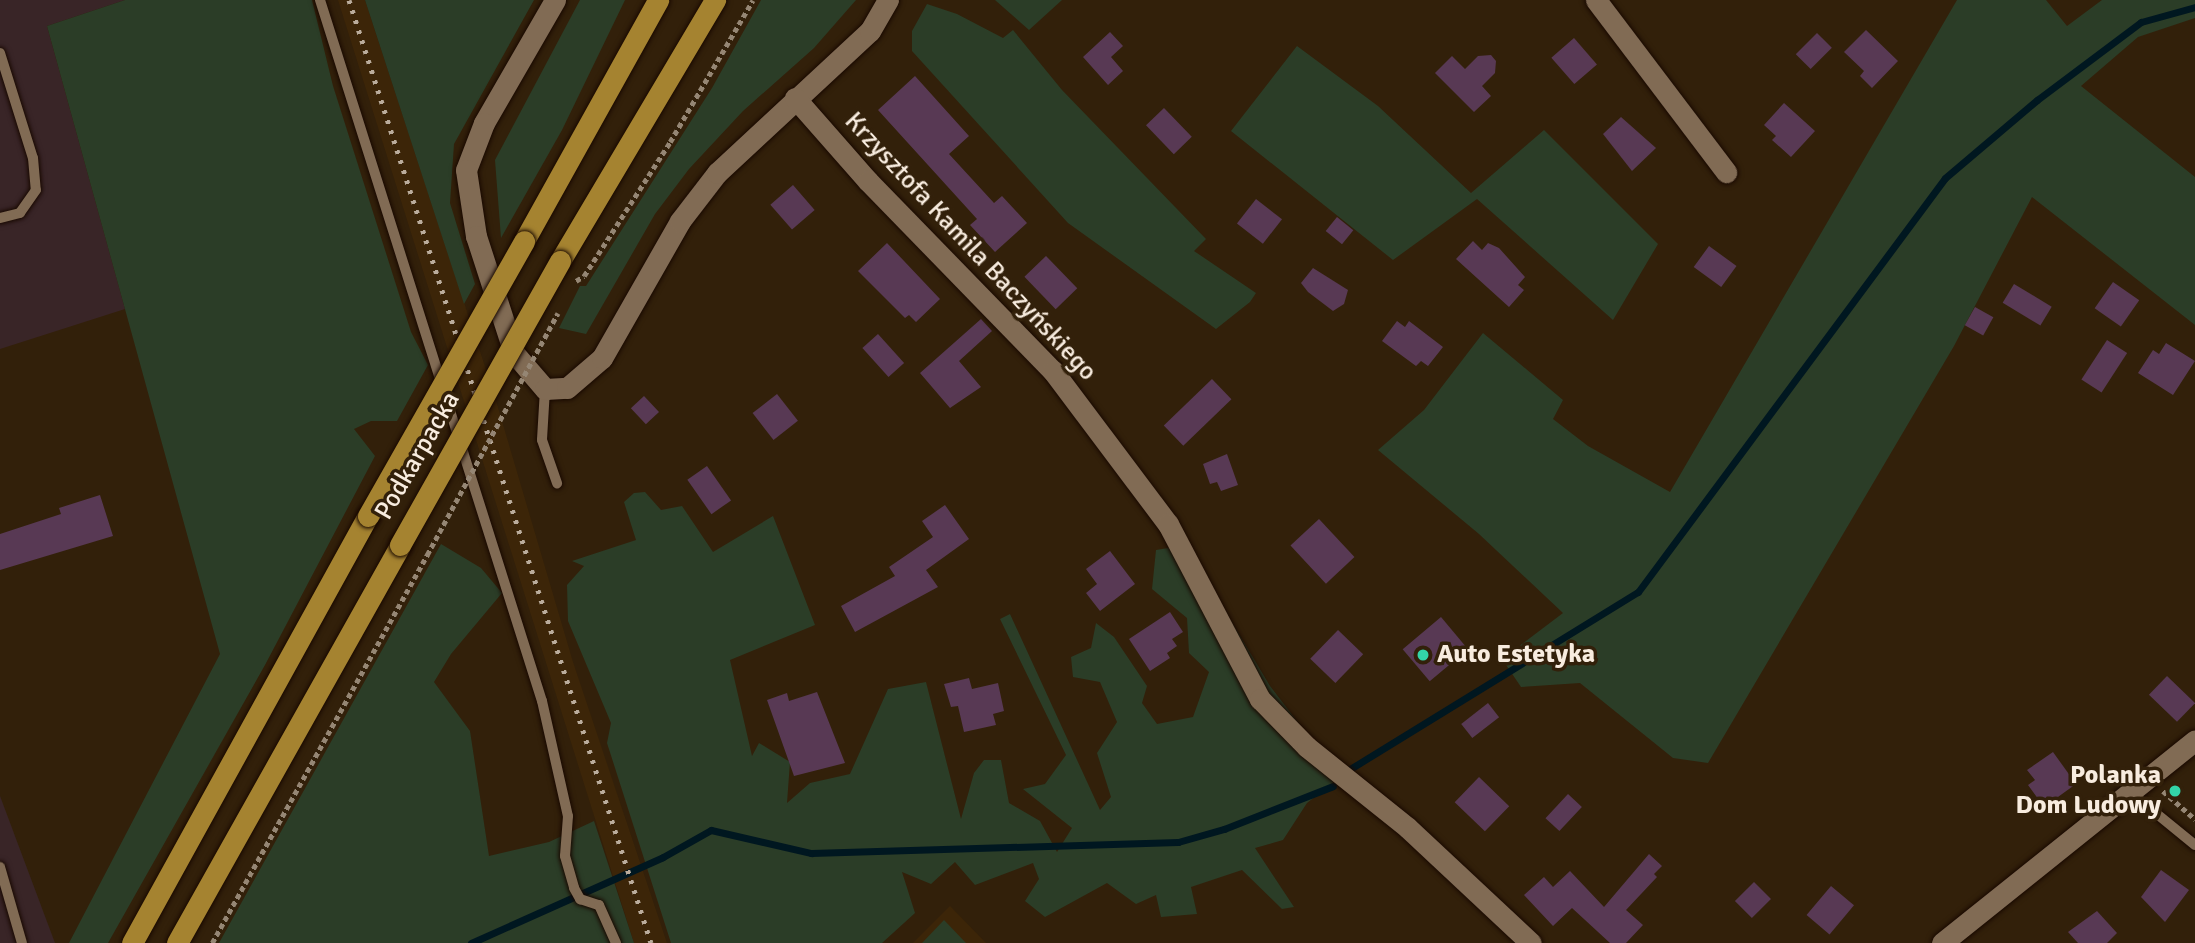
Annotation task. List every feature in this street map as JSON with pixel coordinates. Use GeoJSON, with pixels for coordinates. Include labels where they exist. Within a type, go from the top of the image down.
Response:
{"type":"FeatureCollection","features":[{"type":"Feature","properties":{"kind":"main road","name":"Podkarpacka"},"geometry":{"type":"LineString","coordinates":[[132,943],[658,0]]}},
{"type":"Feature","properties":{"kind":"main road","name":"Podkarpacka"},"geometry":{"type":"LineString","coordinates":[[177,943],[560,261],[715,0]]}},
{"type":"Feature","properties":{"kind":"street"},"geometry":{"type":"LineString","coordinates":[[555,0],[484,123],[466,170],[475,236],[514,353],[545,389],[567,388],[602,358],[680,221],[718,173],[795,98],[870,31],[888,0]]}},
{"type":"Feature","properties":{"kind":"street"},"geometry":{"type":"LineString","coordinates":[[1596,0],[1726,172]]}},
{"type":"Feature","properties":{"kind":"street","name":"Krzysztofa Kamila Baczyńskiego"},"geometry":{"type":"LineString","coordinates":[[795,98],[868,181],[1053,371],[1167,524],[1261,699],[1307,747],[1408,828],[1531,943]]}},
{"type":"Feature","properties":{"kind":"street"},"geometry":{"type":"LineString","coordinates":[[1942,943],[2195,740]]}},
{"type":"Feature","properties":{"kind":"lane"},"geometry":{"type":"LineString","coordinates":[[320,0],[542,701],[568,816],[565,856],[573,888],[580,899],[598,905],[616,943]]}},
{"type":"Feature","properties":{"kind":"lane"},"geometry":{"type":"LineString","coordinates":[[0,53],[33,158],[36,190],[20,213],[0,218]]}},
{"type":"Feature","properties":{"kind":"lane"},"geometry":{"type":"LineString","coordinates":[[545,389],[542,440],[557,483]]}},
{"type":"Feature","properties":{"kind":"lane"},"geometry":{"type":"LineString","coordinates":[[2130,792],[2195,845]]}},
{"type":"Feature","properties":{"kind":"lane"},"geometry":{"type":"LineString","coordinates":[[0,867],[22,943]]}},
{"type":"Feature","properties":{"kind":"path"},"geometry":{"type":"LineString","coordinates":[[569,293],[576,281],[584,276],[670,142],[753,0]]}},
{"type":"Feature","properties":{"kind":"path"},"geometry":{"type":"LineString","coordinates":[[212,943],[563,305]]}},
{"type":"Feature","properties":{"kind":"path"},"geometry":{"type":"LineString","coordinates":[[2162,790],[2195,819]]}},
{"type":"Feature","properties":{"kind":"shaded area"},"geometry":{"type":"Polygon","coordinates":[[[0,0],[125,0],[47,26],[125,309],[0,349],[0,0]]]}},
{"type":"Feature","properties":{"kind":"shaded area"},"geometry":{"type":"Polygon","coordinates":[[[338,0],[365,0],[494,394],[573,662],[667,943],[634,943],[338,0]]]}},
{"type":"Feature","properties":{"kind":"shaded area"},"geometry":{"type":"Polygon","coordinates":[[[0,796],[55,943],[0,943],[0,796]]]}},
{"type":"Feature","properties":{"kind":"shaded area"},"geometry":{"type":"Polygon","coordinates":[[[950,906],[986,943],[913,943],[950,906]]]}},
{"type":"Feature","properties":{"kind":"green space"},"geometry":{"type":"Polygon","coordinates":[[[125,0],[312,0],[333,86],[411,332],[428,365],[397,421],[371,421],[354,429],[375,456],[265,665],[108,943],[69,943],[220,654],[47,26],[125,0]]]}},
{"type":"Feature","properties":{"kind":"green space"},"geometry":{"type":"Polygon","coordinates":[[[365,0],[534,0],[454,144],[450,203],[475,284],[464,304],[365,0]]]}},
{"type":"Feature","properties":{"kind":"green space"},"geometry":{"type":"Polygon","coordinates":[[[580,0],[625,0],[562,130],[501,238],[495,160],[580,0]]]}},
{"type":"Feature","properties":{"kind":"green space"},"geometry":{"type":"Polygon","coordinates":[[[761,0],[856,0],[814,48],[743,111],[689,169],[655,214],[586,334],[559,328],[580,286],[586,286],[712,88],[761,0]]]}},
{"type":"Feature","properties":{"kind":"green space"},"geometry":{"type":"Polygon","coordinates":[[[995,0],[1062,0],[1029,30],[995,0]]]}},
{"type":"Feature","properties":{"kind":"green space"},"geometry":{"type":"Polygon","coordinates":[[[1957,0],[2046,0],[2067,26],[2102,0],[2195,0],[2195,18],[2138,37],[2081,86],[2195,177],[2195,325],[2032,197],[1954,346],[1708,763],[1673,758],[1580,683],[1521,687],[1502,659],[1563,613],[1479,534],[1378,450],[1424,410],[1483,333],[1563,400],[1553,419],[1588,446],[1670,492],[1957,0]]]}},
{"type":"Feature","properties":{"kind":"green space"},"geometry":{"type":"Polygon","coordinates":[[[927,4],[957,14],[1003,38],[1013,30],[1062,90],[1206,239],[1194,251],[1256,293],[1250,302],[1216,329],[1068,223],[912,51],[912,31],[927,4]]]}},
{"type":"Feature","properties":{"kind":"green space"},"geometry":{"type":"Polygon","coordinates":[[[1297,46],[1378,106],[1471,193],[1544,130],[1658,244],[1613,320],[1477,199],[1393,260],[1231,131],[1297,46]]]}},
{"type":"Feature","properties":{"kind":"green space"},"geometry":{"type":"Polygon","coordinates":[[[645,492],[661,510],[682,506],[713,552],[773,516],[815,625],[730,660],[752,756],[759,743],[790,762],[787,803],[810,783],[850,774],[888,689],[926,682],[961,819],[974,773],[984,760],[1001,760],[1009,803],[1040,821],[1057,852],[1072,828],[1023,789],[1045,784],[1066,755],[1000,619],[1010,614],[1100,810],[1111,797],[1097,753],[1117,722],[1100,682],[1073,677],[1071,657],[1091,648],[1096,623],[1114,637],[1147,686],[1142,703],[1157,724],[1193,717],[1209,672],[1189,653],[1187,618],[1152,589],[1156,550],[1186,545],[1270,686],[1340,777],[1307,803],[1283,840],[1255,848],[1294,907],[1282,909],[1242,870],[1191,887],[1197,914],[1161,917],[1156,895],[1136,904],[1107,883],[1045,917],[1025,901],[1039,879],[1033,863],[975,885],[955,862],[931,884],[902,872],[915,913],[882,943],[671,943],[607,743],[611,723],[568,621],[567,585],[584,566],[572,561],[636,540],[624,502],[634,493],[645,492]]]}},
{"type":"Feature","properties":{"kind":"green space"},"geometry":{"type":"Polygon","coordinates":[[[441,544],[481,568],[502,593],[451,654],[434,682],[470,731],[489,856],[549,842],[594,821],[634,943],[219,943],[441,544]]]}},
{"type":"Feature","properties":{"kind":"green space"},"geometry":{"type":"Polygon","coordinates":[[[944,920],[966,943],[922,943],[944,920]]]}},
{"type":"Feature","properties":{"kind":"building"},"geometry":{"type":"Polygon","coordinates":[[[1866,30],[1898,61],[1872,88],[1860,76],[1864,71],[1844,52],[1866,30]]]}},
{"type":"Feature","properties":{"kind":"building"},"geometry":{"type":"Polygon","coordinates":[[[1110,32],[1123,46],[1111,57],[1123,71],[1108,85],[1083,57],[1110,32]]]}},
{"type":"Feature","properties":{"kind":"building"},"geometry":{"type":"Polygon","coordinates":[[[1817,33],[1832,48],[1811,69],[1796,54],[1817,33]]]}},
{"type":"Feature","properties":{"kind":"building"},"geometry":{"type":"Polygon","coordinates":[[[1574,38],[1597,64],[1574,84],[1551,58],[1574,38]]]}},
{"type":"Feature","properties":{"kind":"building"},"geometry":{"type":"Polygon","coordinates":[[[1491,55],[1496,61],[1495,73],[1482,86],[1491,96],[1474,112],[1435,73],[1452,56],[1465,69],[1478,56],[1491,55]]]}},
{"type":"Feature","properties":{"kind":"building"},"geometry":{"type":"Polygon","coordinates":[[[915,76],[969,136],[949,154],[994,203],[1002,196],[1027,223],[995,252],[970,225],[977,219],[878,110],[915,76]]]}},
{"type":"Feature","properties":{"kind":"building"},"geometry":{"type":"Polygon","coordinates":[[[1784,103],[1815,131],[1791,157],[1772,140],[1776,136],[1764,125],[1784,103]]]}},
{"type":"Feature","properties":{"kind":"building"},"geometry":{"type":"Polygon","coordinates":[[[1164,108],[1192,137],[1174,154],[1146,125],[1164,108]]]}},
{"type":"Feature","properties":{"kind":"building"},"geometry":{"type":"Polygon","coordinates":[[[1621,117],[1656,148],[1632,171],[1603,134],[1621,117]]]}},
{"type":"Feature","properties":{"kind":"building"},"geometry":{"type":"Polygon","coordinates":[[[793,185],[815,210],[792,230],[770,205],[793,185]]]}},
{"type":"Feature","properties":{"kind":"building"},"geometry":{"type":"Polygon","coordinates":[[[1256,199],[1282,219],[1263,244],[1237,223],[1256,199]]]}},
{"type":"Feature","properties":{"kind":"building"},"geometry":{"type":"Polygon","coordinates":[[[1337,217],[1353,230],[1342,244],[1326,231],[1337,217]]]}},
{"type":"Feature","properties":{"kind":"building"},"geometry":{"type":"Polygon","coordinates":[[[1473,241],[1482,250],[1488,243],[1499,248],[1525,277],[1518,285],[1524,290],[1509,307],[1456,259],[1473,241]]]}},
{"type":"Feature","properties":{"kind":"building"},"geometry":{"type":"Polygon","coordinates":[[[887,243],[940,299],[916,322],[909,315],[905,318],[858,271],[887,243]]]}},
{"type":"Feature","properties":{"kind":"building"},"geometry":{"type":"Polygon","coordinates":[[[1709,246],[1737,266],[1721,287],[1694,267],[1709,246]]]}},
{"type":"Feature","properties":{"kind":"building"},"geometry":{"type":"Polygon","coordinates":[[[1046,256],[1077,288],[1056,309],[1024,277],[1046,256]]]}},
{"type":"Feature","properties":{"kind":"building"},"geometry":{"type":"Polygon","coordinates":[[[1313,268],[1348,290],[1344,304],[1333,311],[1308,292],[1301,283],[1313,268]]]}},
{"type":"Feature","properties":{"kind":"building"},"geometry":{"type":"Polygon","coordinates":[[[2113,282],[2139,300],[2121,327],[2095,308],[2113,282]]]}},
{"type":"Feature","properties":{"kind":"building"},"geometry":{"type":"Polygon","coordinates":[[[2014,284],[2052,307],[2040,326],[2003,303],[2014,284]]]}},
{"type":"Feature","properties":{"kind":"building"},"geometry":{"type":"Polygon","coordinates":[[[1975,307],[1993,317],[1983,336],[1965,325],[1975,307]]]}},
{"type":"Feature","properties":{"kind":"building"},"geometry":{"type":"Polygon","coordinates":[[[981,319],[992,331],[959,361],[981,387],[950,408],[920,373],[981,319]]]}},
{"type":"Feature","properties":{"kind":"building"},"geometry":{"type":"Polygon","coordinates":[[[1397,321],[1405,327],[1409,321],[1443,347],[1428,366],[1421,361],[1416,366],[1382,341],[1397,321]]]}},
{"type":"Feature","properties":{"kind":"building"},"geometry":{"type":"Polygon","coordinates":[[[878,334],[904,363],[888,377],[862,348],[878,334]]]}},
{"type":"Feature","properties":{"kind":"building"},"geometry":{"type":"Polygon","coordinates":[[[2107,340],[2127,353],[2102,392],[2081,379],[2107,340]]]}},
{"type":"Feature","properties":{"kind":"building"},"geometry":{"type":"Polygon","coordinates":[[[2166,343],[2195,361],[2173,395],[2138,373],[2153,350],[2159,354],[2166,343]]]}},
{"type":"Feature","properties":{"kind":"building"},"geometry":{"type":"Polygon","coordinates":[[[1212,379],[1231,399],[1183,446],[1164,426],[1212,379]]]}},
{"type":"Feature","properties":{"kind":"building"},"geometry":{"type":"Polygon","coordinates":[[[777,394],[798,421],[774,440],[753,413],[777,394]]]}},
{"type":"Feature","properties":{"kind":"building"},"geometry":{"type":"Polygon","coordinates":[[[644,396],[659,412],[646,424],[631,408],[644,396]]]}},
{"type":"Feature","properties":{"kind":"building"},"geometry":{"type":"Polygon","coordinates":[[[1227,454],[1238,485],[1221,491],[1217,482],[1210,484],[1203,464],[1227,454]]]}},
{"type":"Feature","properties":{"kind":"building"},"geometry":{"type":"Polygon","coordinates":[[[707,466],[731,500],[711,514],[687,480],[707,466]]]}},
{"type":"Feature","properties":{"kind":"building"},"geometry":{"type":"Polygon","coordinates":[[[100,495],[113,536],[0,570],[0,534],[61,514],[59,508],[100,495]]]}},
{"type":"Feature","properties":{"kind":"building"},"geometry":{"type":"Polygon","coordinates":[[[945,505],[969,539],[926,570],[938,587],[855,632],[841,606],[895,576],[889,567],[933,537],[922,521],[945,505]]]}},
{"type":"Feature","properties":{"kind":"building"},"geometry":{"type":"Polygon","coordinates":[[[1319,519],[1354,557],[1326,584],[1290,546],[1319,519]]]}},
{"type":"Feature","properties":{"kind":"building"},"geometry":{"type":"Polygon","coordinates":[[[1110,551],[1135,584],[1100,611],[1086,593],[1097,584],[1086,569],[1110,551]]]}},
{"type":"Feature","properties":{"kind":"building"},"geometry":{"type":"Polygon","coordinates":[[[1170,612],[1183,632],[1172,639],[1177,646],[1167,653],[1170,658],[1150,671],[1129,639],[1170,612]]]}},
{"type":"Feature","properties":{"kind":"building"},"geometry":{"type":"Polygon","coordinates":[[[1441,617],[1468,649],[1430,681],[1403,649],[1441,617]]]}},
{"type":"Feature","properties":{"kind":"building"},"geometry":{"type":"Polygon","coordinates":[[[1338,630],[1363,654],[1335,683],[1310,659],[1338,630]]]}},
{"type":"Feature","properties":{"kind":"building"},"geometry":{"type":"Polygon","coordinates":[[[2167,676],[2195,703],[2177,722],[2149,695],[2167,676]]]}},
{"type":"Feature","properties":{"kind":"building"},"geometry":{"type":"Polygon","coordinates":[[[969,678],[972,689],[998,683],[1004,711],[993,714],[996,725],[964,732],[958,706],[951,707],[944,684],[969,678]]]}},
{"type":"Feature","properties":{"kind":"building"},"geometry":{"type":"Polygon","coordinates":[[[817,692],[845,763],[794,776],[767,700],[787,693],[789,701],[817,692]]]}},
{"type":"Feature","properties":{"kind":"building"},"geometry":{"type":"Polygon","coordinates":[[[1488,703],[1499,717],[1472,738],[1461,724],[1488,703]]]}},
{"type":"Feature","properties":{"kind":"building"},"geometry":{"type":"Polygon","coordinates":[[[2053,752],[2076,784],[2044,807],[2028,785],[2035,780],[2027,770],[2053,752]]]}},
{"type":"Feature","properties":{"kind":"building"},"geometry":{"type":"Polygon","coordinates":[[[1479,777],[1509,806],[1485,831],[1455,802],[1479,777]]]}},
{"type":"Feature","properties":{"kind":"building"},"geometry":{"type":"Polygon","coordinates":[[[1568,794],[1582,807],[1559,831],[1545,818],[1568,794]]]}},
{"type":"Feature","properties":{"kind":"building"},"geometry":{"type":"Polygon","coordinates":[[[1649,854],[1662,866],[1654,874],[1657,877],[1626,910],[1643,925],[1626,943],[1610,943],[1572,908],[1553,926],[1524,895],[1544,877],[1553,887],[1570,871],[1604,907],[1649,854]]]}},
{"type":"Feature","properties":{"kind":"building"},"geometry":{"type":"Polygon","coordinates":[[[2161,870],[2189,890],[2165,922],[2141,897],[2161,870]]]}},
{"type":"Feature","properties":{"kind":"building"},"geometry":{"type":"Polygon","coordinates":[[[1754,882],[1771,899],[1752,918],[1735,901],[1754,882]]]}},
{"type":"Feature","properties":{"kind":"building"},"geometry":{"type":"Polygon","coordinates":[[[1831,886],[1854,905],[1830,934],[1807,915],[1831,886]]]}},
{"type":"Feature","properties":{"kind":"building"},"geometry":{"type":"Polygon","coordinates":[[[2097,911],[2117,933],[2107,943],[2078,943],[2068,932],[2097,911]]]}},
{"type":"Feature","properties":{"kind":"waterway"},"geometry":{"type":"LineString","coordinates":[[1350,769],[1638,592],[1945,178],[2037,100],[2141,22],[2195,7]]}},
{"type":"Feature","properties":{"kind":"waterway"},"geometry":{"type":"LineString","coordinates":[[471,943],[663,857],[711,830],[811,853],[1178,842],[1224,829],[1333,786]]}},
{"type":"Feature","properties":{"kind":"railway"},"geometry":{"type":"LineString","coordinates":[[349,0],[651,943]]}},
{"type":"Feature","properties":{"kind":"place","name":"Auto Estetyka"},"geometry":{"type":"Point","coordinates":[1423,655]}},
{"type":"Feature","properties":{"kind":"place","name":"Polanka Dom Ludowy"},"geometry":{"type":"Point","coordinates":[2175,791]}}]}
